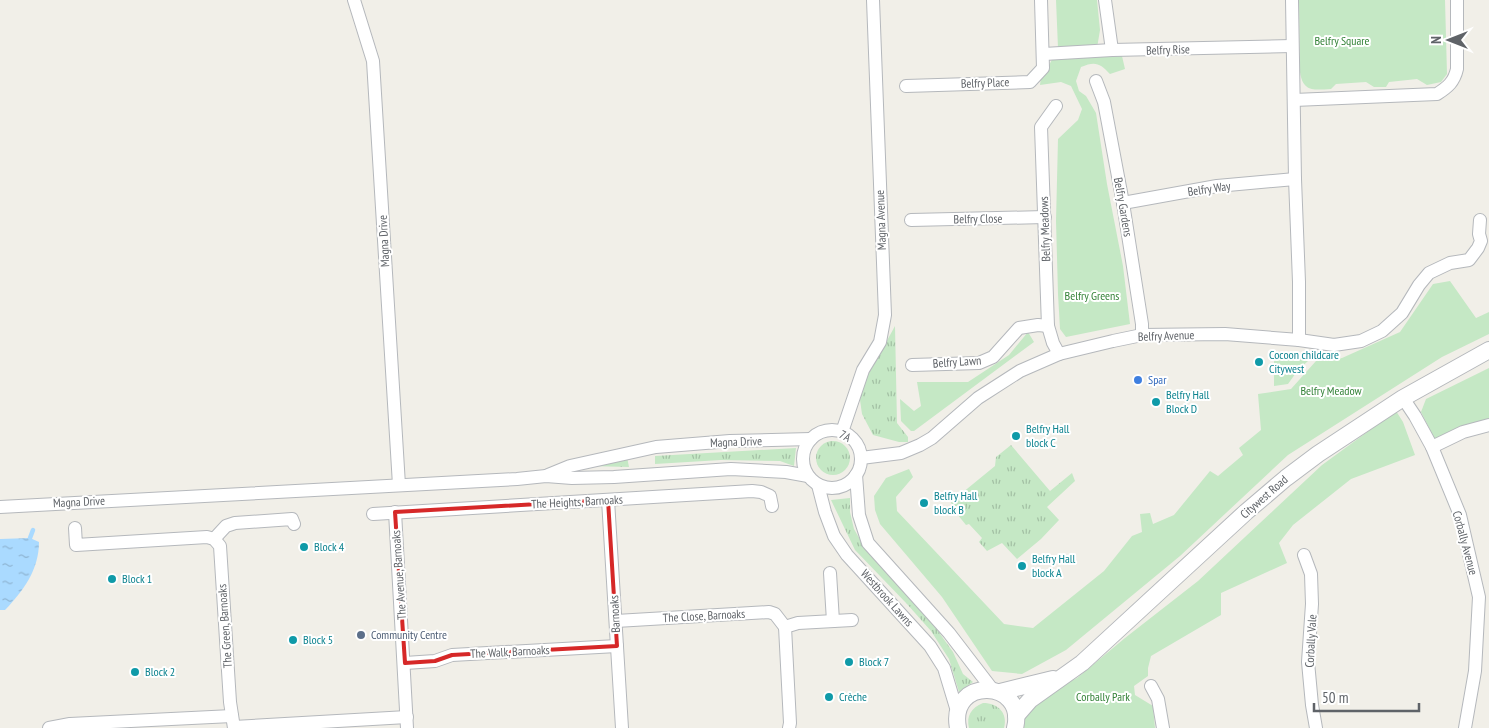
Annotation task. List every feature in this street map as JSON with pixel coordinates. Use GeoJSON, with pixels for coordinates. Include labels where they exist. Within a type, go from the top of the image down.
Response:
{"type":"FeatureCollection","features":[{"type":"Feature","properties":{"kind":"street","name":"Magna Drive"},"geometry":{"type":"LineString","coordinates":[[354,0],[373,61],[399,485]]}},
{"type":"Feature","properties":{"kind":"street","name":"Magna Avenue"},"geometry":{"type":"LineString","coordinates":[[842,432],[863,370],[880,342],[885,315],[873,0]]}},
{"type":"Feature","properties":{"kind":"street"},"geometry":{"type":"LineString","coordinates":[[1041,0],[1044,54]]}},
{"type":"Feature","properties":{"kind":"street"},"geometry":{"type":"LineString","coordinates":[[1105,0],[1112,50]]}},
{"type":"Feature","properties":{"kind":"street"},"geometry":{"type":"LineString","coordinates":[[1292,0],[1299,340]]}},
{"type":"Feature","properties":{"kind":"street"},"geometry":{"type":"LineString","coordinates":[[1294,100],[1437,94],[1448,88],[1455,80],[1457,69],[1456,0]]}},
{"type":"Feature","properties":{"kind":"street","name":"Belfry Rise"},"geometry":{"type":"LineString","coordinates":[[1044,54],[1112,50],[1292,46]]}},
{"type":"Feature","properties":{"kind":"street","name":"Belfry Place"},"geometry":{"type":"LineString","coordinates":[[906,86],[1030,82],[1043,68],[1044,54]]}},
{"type":"Feature","properties":{"kind":"street","name":"Belfry Gardens"},"geometry":{"type":"LineString","coordinates":[[1096,81],[1104,102],[1123,203],[1142,324],[1142,335]]}},
{"type":"Feature","properties":{"kind":"street","name":"Belfry Meadows"},"geometry":{"type":"LineString","coordinates":[[1056,106],[1042,127],[1048,326],[1058,354]]}},
{"type":"Feature","properties":{"kind":"street","name":"Belfry Way"},"geometry":{"type":"LineString","coordinates":[[1123,203],[1217,186],[1295,179]]}},
{"type":"Feature","properties":{"kind":"street","name":"Belfry Close"},"geometry":{"type":"LineString","coordinates":[[911,220],[1045,217]]}},
{"type":"Feature","properties":{"kind":"street","name":"Belfry Avenue"},"geometry":{"type":"LineString","coordinates":[[861,458],[901,453],[920,446],[985,394],[1020,371],[1058,354],[1142,335],[1225,334],[1334,345],[1361,341],[1382,331],[1402,313],[1428,273],[1450,263],[1469,260],[1481,241],[1479,234],[1480,220]]}},
{"type":"Feature","properties":{"kind":"street","name":"Belfry Lawn"},"geometry":{"type":"LineString","coordinates":[[912,365],[979,363],[993,357],[1019,328],[1038,325],[1048,326]]}},
{"type":"Feature","properties":{"kind":"street","name":"Citywest Road"},"geometry":{"type":"LineString","coordinates":[[1016,722],[1030,700],[1082,664],[1246,512],[1286,478],[1318,454],[1403,398],[1489,350]]}},
{"type":"Feature","properties":{"kind":"street","name":"Corbally Avenue"},"geometry":{"type":"LineString","coordinates":[[1403,398],[1432,447],[1460,515],[1484,597],[1475,671],[1465,728]]}},
{"type":"Feature","properties":{"kind":"street"},"geometry":{"type":"LineString","coordinates":[[1432,447],[1463,432],[1489,425]]}},
{"type":"Feature","properties":{"kind":"street","name":"7A"},"geometry":{"type":"LineString","coordinates":[[811,439],[826,431],[842,432],[856,442],[861,458]]}},
{"type":"Feature","properties":{"kind":"street","name":"Magna Drive"},"geometry":{"type":"LineString","coordinates":[[546,476],[570,466],[656,447],[730,441],[811,439]]}},
{"type":"Feature","properties":{"kind":"street"},"geometry":{"type":"LineString","coordinates":[[811,439],[806,445],[804,453],[805,469],[813,480],[826,488],[843,486],[850,482],[860,467],[861,458]]}},
{"type":"Feature","properties":{"kind":"street","name":"Magna Drive"},"geometry":{"type":"LineString","coordinates":[[0,507],[546,476],[572,478],[614,477],[731,469],[786,472],[813,480]]}},
{"type":"Feature","properties":{"kind":"street","name":"Westbrook Lawns"},"geometry":{"type":"LineString","coordinates":[[856,475],[859,515],[868,543],[949,633],[996,691]]}},
{"type":"Feature","properties":{"kind":"street","name":"Westbrook Lawns"},"geometry":{"type":"LineString","coordinates":[[813,480],[834,536],[848,555],[930,646],[944,668],[954,721]]}},
{"type":"Feature","properties":{"kind":"street","name":"The Heights, Barnoaks"},"geometry":{"type":"LineString","coordinates":[[373,514],[752,491],[770,496],[772,506]]}},
{"type":"Feature","properties":{"kind":"street","name":"Barnoaks"},"geometry":{"type":"LineString","coordinates":[[608,500],[622,728]]}},
{"type":"Feature","properties":{"kind":"street","name":"The Avenue, Barnoaks"},"geometry":{"type":"LineString","coordinates":[[395,512],[407,723]]}},
{"type":"Feature","properties":{"kind":"street"},"geometry":{"type":"LineString","coordinates":[[75,528],[76,544],[207,537],[214,539],[226,526],[235,523],[292,519],[294,524]]}},
{"type":"Feature","properties":{"kind":"street","name":"The Green, Barnoaks"},"geometry":{"type":"LineString","coordinates":[[214,539],[220,546],[233,724]]}},
{"type":"Feature","properties":{"kind":"street","name":"Corbally Vale"},"geometry":{"type":"LineString","coordinates":[[1304,555],[1311,574],[1312,604],[1308,662],[1316,728]]}},
{"type":"Feature","properties":{"kind":"street"},"geometry":{"type":"LineString","coordinates":[[830,573],[832,621]]}},
{"type":"Feature","properties":{"kind":"street","name":"The Close, Barnoaks"},"geometry":{"type":"LineString","coordinates":[[616,621],[769,612],[775,614],[785,627]]}},
{"type":"Feature","properties":{"kind":"street"},"geometry":{"type":"LineString","coordinates":[[789,726],[785,627],[798,623],[852,620]]}},
{"type":"Feature","properties":{"kind":"street","name":"The Walk, Barnoaks"},"geometry":{"type":"LineString","coordinates":[[405,663],[435,661],[452,655],[617,646]]}},
{"type":"Feature","properties":{"kind":"street","name":"Citywest Road"},"geometry":{"type":"LineString","coordinates":[[954,721],[961,703],[974,692],[983,689],[996,691],[1063,676]]}},
{"type":"Feature","properties":{"kind":"street"},"geometry":{"type":"LineString","coordinates":[[1151,686],[1158,699],[1163,728]]}},
{"type":"Feature","properties":{"kind":"street"},"geometry":{"type":"LineString","coordinates":[[996,691],[1008,698],[1014,706],[1016,722]]}},
{"type":"Feature","properties":{"kind":"street"},"geometry":{"type":"LineString","coordinates":[[50,728],[70,724],[407,723]]}},
{"type":"Feature","properties":{"kind":"highlighted area"},"geometry":{"type":"Polygon","coordinates":[[[608,500],[617,646],[452,655],[435,661],[405,663],[395,512],[608,500]]]}},
{"type":"Feature","properties":{"kind":"green space","name":"Belfry Greens"},"geometry":{"type":"Polygon","coordinates":[[[1056,0],[1097,0],[1100,30],[1097,48],[1078,57],[1122,56],[1125,69],[1110,74],[1100,65],[1090,64],[1081,67],[1076,81],[1079,91],[1086,96],[1096,113],[1107,184],[1123,266],[1130,324],[1066,337],[1060,329],[1058,294],[1056,221],[1058,139],[1078,120],[1082,109],[1071,86],[1061,82],[1040,85],[1041,77],[1058,48],[1056,0]]]}},
{"type":"Feature","properties":{"kind":"green space","name":"Belfry Square"},"geometry":{"type":"Polygon","coordinates":[[[1299,0],[1445,0],[1447,74],[1441,82],[1427,85],[1417,79],[1389,82],[1386,87],[1374,87],[1366,82],[1336,84],[1331,89],[1319,90],[1306,86],[1301,79],[1300,72],[1299,0]]]}},
{"type":"Feature","properties":{"kind":"green space","name":"Belfry Meadow"},"geometry":{"type":"Polygon","coordinates":[[[1450,281],[1476,318],[1489,312],[1489,334],[1442,357],[1288,455],[1180,556],[1066,650],[1022,674],[992,671],[942,597],[880,524],[875,510],[874,496],[886,478],[909,469],[913,477],[896,497],[897,511],[1004,624],[1033,628],[1104,571],[1132,536],[1142,532],[1140,514],[1150,513],[1153,524],[1174,515],[1210,471],[1218,476],[1243,455],[1239,448],[1261,430],[1258,394],[1291,389],[1316,361],[1342,358],[1400,332],[1433,284],[1450,281]]]}},
{"type":"Feature","properties":{"kind":"green space"},"geometry":{"type":"Polygon","coordinates":[[[895,326],[897,423],[908,437],[908,442],[899,442],[873,435],[862,414],[860,400],[868,375],[895,326]]]}},
{"type":"Feature","properties":{"kind":"green space"},"geometry":{"type":"Polygon","coordinates":[[[1028,332],[1034,342],[914,431],[911,431],[901,421],[900,399],[914,411],[921,406],[917,382],[968,382],[1009,355],[1028,332]]]}},
{"type":"Feature","properties":{"kind":"green space"},"geometry":{"type":"Polygon","coordinates":[[[1274,351],[1310,357],[1288,384],[1274,386],[1274,351]]]}},
{"type":"Feature","properties":{"kind":"green space"},"geometry":{"type":"Polygon","coordinates":[[[1489,368],[1489,428],[1438,446],[1421,412],[1426,399],[1489,368]]]}},
{"type":"Feature","properties":{"kind":"green space","name":"Corbally Park"},"geometry":{"type":"Polygon","coordinates":[[[1396,411],[1403,422],[1415,455],[1351,479],[1293,525],[1279,543],[1287,563],[1221,593],[1221,615],[1151,656],[1148,676],[1134,686],[1135,695],[1153,706],[1155,728],[1019,728],[1023,713],[1039,697],[1077,678],[1198,581],[1322,465],[1396,411]]]}},
{"type":"Feature","properties":{"kind":"green space"},"geometry":{"type":"Polygon","coordinates":[[[833,441],[840,442],[845,446],[849,451],[849,465],[845,470],[840,474],[833,475],[826,474],[821,470],[817,465],[816,458],[817,451],[821,446],[826,442],[833,441]]]}},
{"type":"Feature","properties":{"kind":"green space"},"geometry":{"type":"Polygon","coordinates":[[[1011,445],[1050,491],[1072,473],[1075,481],[1047,507],[1059,520],[1041,539],[1017,559],[1002,543],[987,551],[979,542],[982,538],[969,524],[966,525],[953,509],[951,502],[995,466],[996,457],[1011,445]]]}},
{"type":"Feature","properties":{"kind":"green space"},"geometry":{"type":"Polygon","coordinates":[[[796,448],[794,466],[780,461],[721,460],[655,464],[655,456],[796,448]]]}},
{"type":"Feature","properties":{"kind":"green space"},"geometry":{"type":"Polygon","coordinates":[[[627,457],[629,467],[589,466],[627,457]]]}},
{"type":"Feature","properties":{"kind":"green space"},"geometry":{"type":"Polygon","coordinates":[[[850,498],[850,512],[854,529],[866,550],[933,624],[953,652],[963,674],[973,682],[959,692],[949,659],[931,631],[855,550],[831,500],[850,498]]]}},
{"type":"Feature","properties":{"kind":"green space"},"geometry":{"type":"Polygon","coordinates":[[[988,703],[1001,710],[1005,718],[1004,728],[969,728],[968,720],[970,713],[975,707],[988,703]]]}},
{"type":"Feature","properties":{"kind":"water"},"geometry":{"type":"Polygon","coordinates":[[[30,538],[39,542],[33,571],[24,588],[12,603],[5,610],[0,610],[0,539],[30,538]]]}},
{"type":"Feature","properties":{"kind":"waterway"},"geometry":{"type":"LineString","coordinates":[[30,538],[33,530]]}},
{"type":"Feature","properties":{"kind":"place","name":"Cocoon childcare Citywest"},"geometry":{"type":"Point","coordinates":[1259,362]}},
{"type":"Feature","properties":{"kind":"place","name":"Spar"},"geometry":{"type":"Point","coordinates":[1138,380]}},
{"type":"Feature","properties":{"kind":"place","name":"Belfry Hall Block D"},"geometry":{"type":"Point","coordinates":[1156,402]}},
{"type":"Feature","properties":{"kind":"place","name":"Belfry Hall block C"},"geometry":{"type":"Point","coordinates":[1016,436]}},
{"type":"Feature","properties":{"kind":"place","name":"Belfry Hall block B"},"geometry":{"type":"Point","coordinates":[924,503]}},
{"type":"Feature","properties":{"kind":"place","name":"Block 4"},"geometry":{"type":"Point","coordinates":[304,547]}},
{"type":"Feature","properties":{"kind":"place","name":"Belfry Hall block A"},"geometry":{"type":"Point","coordinates":[1022,566]}},
{"type":"Feature","properties":{"kind":"place","name":"Block 1"},"geometry":{"type":"Point","coordinates":[112,579]}},
{"type":"Feature","properties":{"kind":"place","name":"Community Centre"},"geometry":{"type":"Point","coordinates":[361,635]}},
{"type":"Feature","properties":{"kind":"place","name":"Block 5"},"geometry":{"type":"Point","coordinates":[293,640]}},
{"type":"Feature","properties":{"kind":"place","name":"Block 7"},"geometry":{"type":"Point","coordinates":[849,662]}},
{"type":"Feature","properties":{"kind":"place","name":"Block 2"},"geometry":{"type":"Point","coordinates":[135,672]}},
{"type":"Feature","properties":{"kind":"place","name":"Crèche"},"geometry":{"type":"Point","coordinates":[829,697]}}]}
